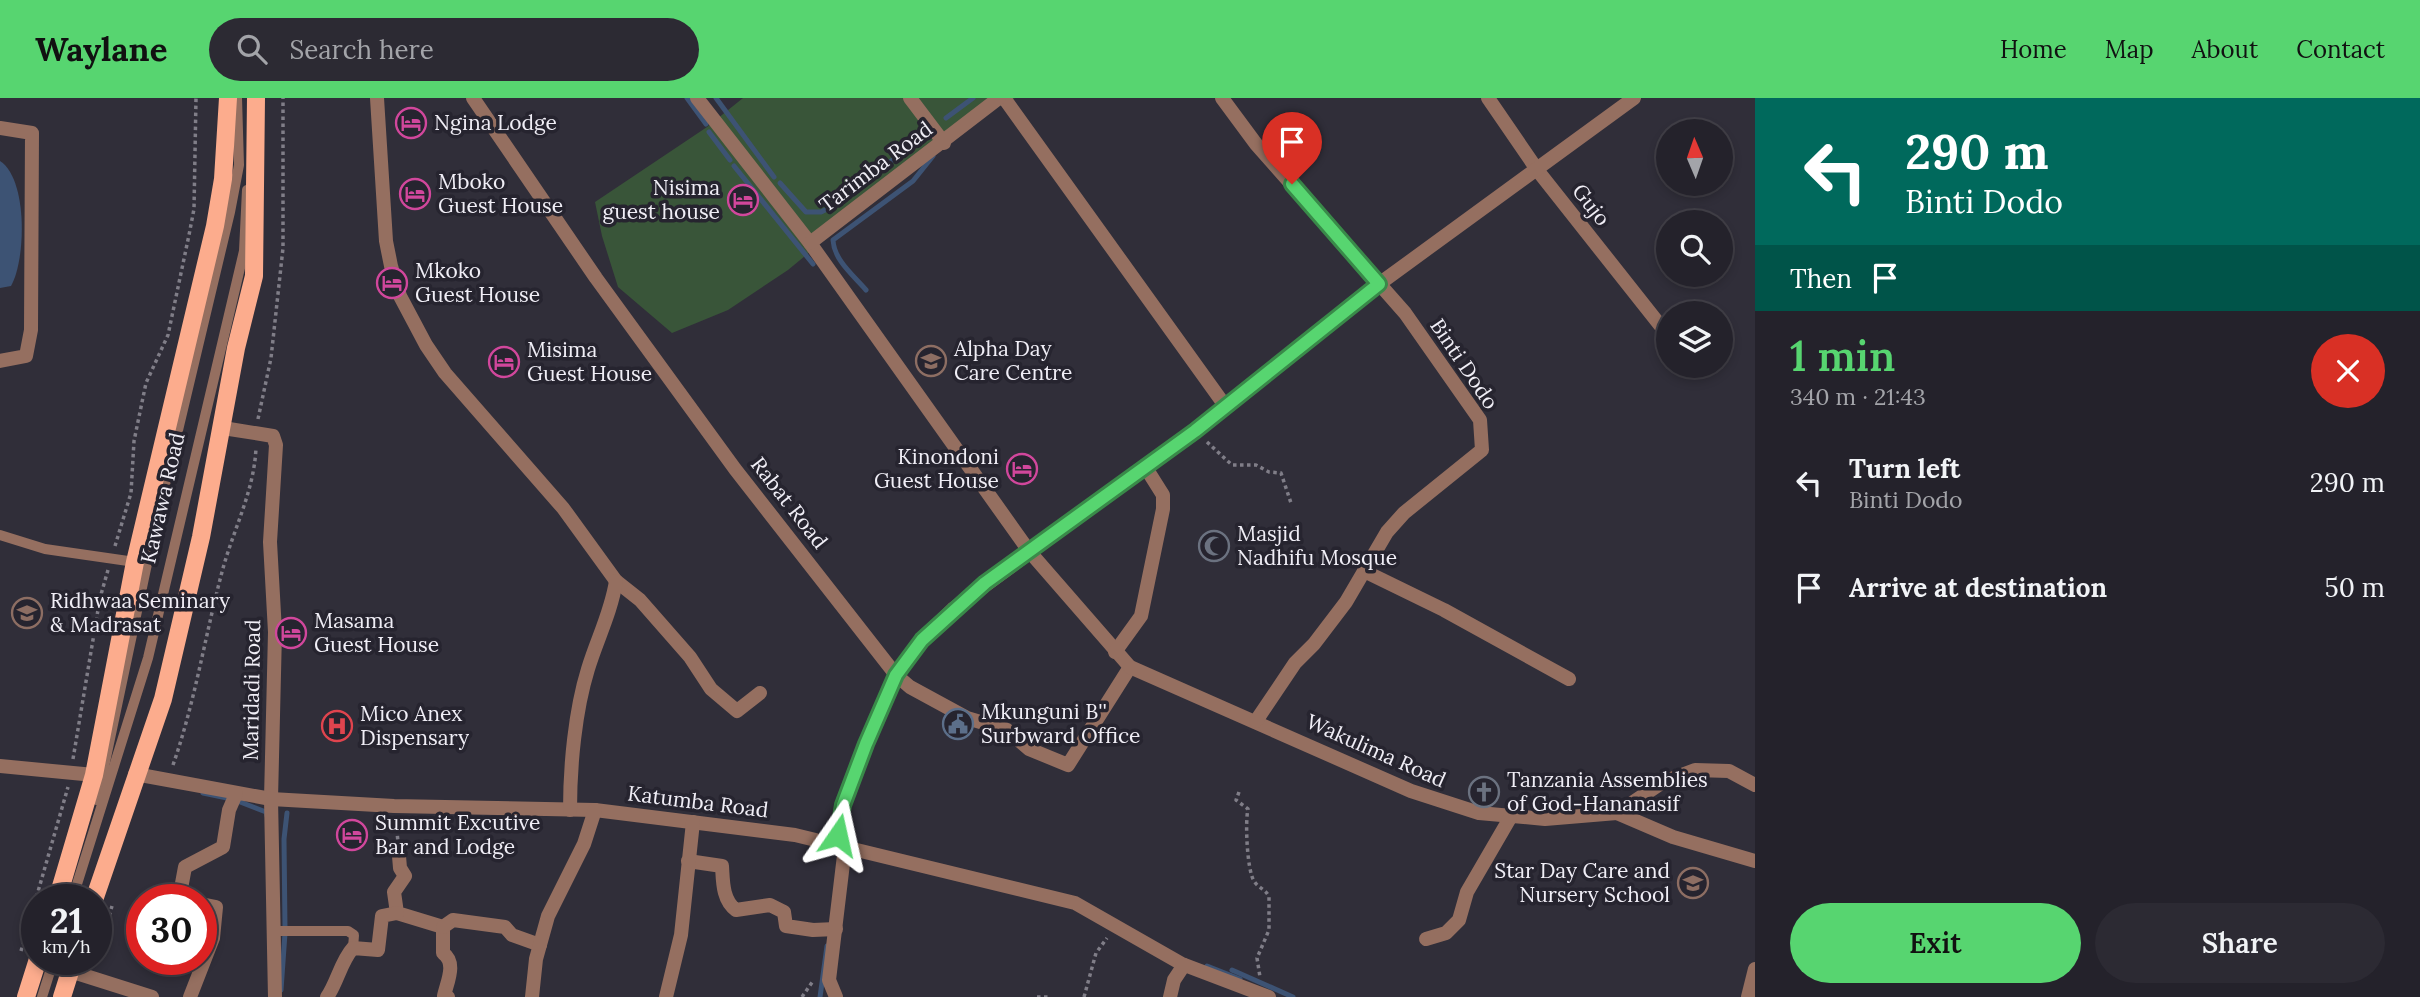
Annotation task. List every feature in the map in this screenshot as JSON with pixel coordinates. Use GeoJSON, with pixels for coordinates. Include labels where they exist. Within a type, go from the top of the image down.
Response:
{"type":"FeatureCollection","features":[{"type":"Feature","properties":{"kind":"main road","name":"Kawawa Road"},"geometry":{"type":"LineString","coordinates":[[62,884],[93,775],[135,562],[215,226],[223,179],[228,98]]}},
{"type":"Feature","properties":{"kind":"main road","name":"Kawawa Road"},"geometry":{"type":"LineString","coordinates":[[99,884],[163,699],[201,537],[236,348],[254,276],[256,98]]}},
{"type":"Feature","properties":{"kind":"main road"},"geometry":{"type":"LineString","coordinates":[[26,997],[33,975]]}},
{"type":"Feature","properties":{"kind":"main road"},"geometry":{"type":"LineString","coordinates":[[62,997],[69,975]]}},
{"type":"Feature","properties":{"kind":"street"},"geometry":{"type":"LineString","coordinates":[[377,98],[386,241],[400,296],[445,373],[547,488],[616,581],[640,600],[690,657],[718,696],[738,710],[760,694]]}},
{"type":"Feature","properties":{"kind":"street","name":"Rabat Road"},"geometry":{"type":"LineString","coordinates":[[473,98],[596,278],[735,469],[896,675],[910,687],[967,718],[1007,730],[1029,749],[1068,765],[1080,750],[1130,667]]}},
{"type":"Feature","properties":{"kind":"street"},"geometry":{"type":"LineString","coordinates":[[697,98],[810,243],[1029,551],[1130,667]]}},
{"type":"Feature","properties":{"kind":"street"},"geometry":{"type":"LineString","coordinates":[[910,98],[944,143]]}},
{"type":"Feature","properties":{"kind":"street","name":"Tarimba Road"},"geometry":{"type":"LineString","coordinates":[[810,243],[944,143],[999,98]]}},
{"type":"Feature","properties":{"kind":"street"},"geometry":{"type":"LineString","coordinates":[[1004,98],[1226,407]]}},
{"type":"Feature","properties":{"kind":"street","name":"Binti Dodo"},"geometry":{"type":"LineString","coordinates":[[1222,98],[1256,144],[1410,320],[1480,420],[1483,436],[1482,450],[1404,513],[1387,532],[1346,601],[1314,644],[1295,663],[1256,721]]}},
{"type":"Feature","properties":{"kind":"street","name":"Gujo"},"geometry":{"type":"LineString","coordinates":[[1488,98],[1538,171],[1656,320]]}},
{"type":"Feature","properties":{"kind":"street"},"geometry":{"type":"LineString","coordinates":[[836,997],[829,979],[845,847],[838,830],[857,768],[896,675],[922,640],[953,610],[1029,551],[1195,431],[1379,284],[1538,171],[1633,98]]}},
{"type":"Feature","properties":{"kind":"street"},"geometry":{"type":"LineString","coordinates":[[0,128],[33,133],[31,330],[26,356],[0,361]]}},
{"type":"Feature","properties":{"kind":"street","name":"Maridadi Road"},"geometry":{"type":"LineString","coordinates":[[223,428],[273,436],[276,446],[271,542],[275,642],[271,799],[275,997]]}},
{"type":"Feature","properties":{"kind":"street"},"geometry":{"type":"LineString","coordinates":[[1115,652],[1142,616],[1163,509],[1163,495],[1146,468]]}},
{"type":"Feature","properties":{"kind":"street"},"geometry":{"type":"LineString","coordinates":[[1364,571],[1444,610],[1569,679]]}},
{"type":"Feature","properties":{"kind":"street"},"geometry":{"type":"LineString","coordinates":[[570,810],[572,756],[587,672],[611,608],[616,581]]}},
{"type":"Feature","properties":{"kind":"street","name":"Wakulima Road"},"geometry":{"type":"LineString","coordinates":[[1130,667],[1431,799],[1479,813],[1510,818],[1545,819],[1617,813],[1673,837],[1755,861]]}},
{"type":"Feature","properties":{"kind":"street"},"geometry":{"type":"LineString","coordinates":[[0,766],[93,775]]}},
{"type":"Feature","properties":{"kind":"street","name":"Wakulima Road"},"geometry":{"type":"LineString","coordinates":[[1617,813],[1663,782],[1695,770],[1730,772],[1755,785]]}},
{"type":"Feature","properties":{"kind":"street","name":"Katumba Road"},"geometry":{"type":"LineString","coordinates":[[135,774],[271,799],[394,806],[595,810],[795,835],[1075,904],[1184,965],[1266,996]]}},
{"type":"Feature","properties":{"kind":"street"},"geometry":{"type":"LineString","coordinates":[[182,884],[185,867],[223,847],[229,810],[236,794]]}},
{"type":"Feature","properties":{"kind":"street"},"geometry":{"type":"LineString","coordinates":[[532,997],[548,916],[584,844],[595,810]]}},
{"type":"Feature","properties":{"kind":"street"},"geometry":{"type":"LineString","coordinates":[[1426,939],[1446,933],[1459,920],[1467,892],[1510,818]]}},
{"type":"Feature","properties":{"kind":"street"},"geometry":{"type":"LineString","coordinates":[[666,997],[681,935],[693,822]]}},
{"type":"Feature","properties":{"kind":"street"},"geometry":{"type":"LineString","coordinates":[[397,913],[394,892],[405,876],[400,868],[399,856]]}},
{"type":"Feature","properties":{"kind":"street"},"geometry":{"type":"LineString","coordinates":[[688,861],[722,866],[722,884],[731,906],[736,909],[770,905],[784,912],[786,926],[813,930],[836,929]]}},
{"type":"Feature","properties":{"kind":"street"},"geometry":{"type":"LineString","coordinates":[[327,997],[334,989],[353,948],[377,950],[382,916],[397,913],[443,927]]}},
{"type":"Feature","properties":{"kind":"street"},"geometry":{"type":"LineString","coordinates":[[443,927],[453,920],[505,927],[512,935],[540,946]]}},
{"type":"Feature","properties":{"kind":"street"},"geometry":{"type":"LineString","coordinates":[[443,927],[443,953],[449,957],[452,967],[444,996],[448,997]]}},
{"type":"Feature","properties":{"kind":"street"},"geometry":{"type":"LineString","coordinates":[[1170,997],[1174,980],[1184,965]]}},
{"type":"Feature","properties":{"kind":"street"},"geometry":{"type":"LineString","coordinates":[[1748,997],[1755,968]]}},
{"type":"Feature","properties":{"kind":"street"},"geometry":{"type":"LineString","coordinates":[[97,975],[152,997]]}},
{"type":"Feature","properties":{"kind":"street"},"geometry":{"type":"LineString","coordinates":[[190,997],[198,975]]}},
{"type":"Feature","properties":{"kind":"lane","name":"Kawawa Road"},"geometry":{"type":"LineString","coordinates":[[75,884],[108,753],[154,531],[230,212],[239,165],[237,98]]}},
{"type":"Feature","properties":{"kind":"lane","name":"Kawawa Road"},"geometry":{"type":"LineString","coordinates":[[76,884],[148,658],[244,251],[247,98]]}},
{"type":"Feature","properties":{"kind":"lane"},"geometry":{"type":"LineString","coordinates":[[0,535],[46,549],[135,562]]}},
{"type":"Feature","properties":{"kind":"lane"},"geometry":{"type":"LineString","coordinates":[[273,931],[348,931],[354,935],[353,948]]}},
{"type":"Feature","properties":{"kind":"lane"},"geometry":{"type":"LineString","coordinates":[[41,997],[48,975]]}},
{"type":"Feature","properties":{"kind":"path"},"geometry":{"type":"LineString","coordinates":[[1195,431],[1233,465],[1256,465],[1269,472],[1280,473],[1291,503]]}},
{"type":"Feature","properties":{"kind":"path"},"geometry":{"type":"LineString","coordinates":[[1239,792],[1236,800],[1248,808],[1246,842],[1251,873],[1254,882],[1269,897],[1269,930],[1257,958],[1266,996]]}},
{"type":"Feature","properties":{"kind":"path"},"geometry":{"type":"LineString","coordinates":[[394,806],[399,856]]}},
{"type":"Feature","properties":{"kind":"path"},"geometry":{"type":"LineString","coordinates":[[1084,997],[1096,953],[1118,927]]}},
{"type":"Feature","properties":{"kind":"path"},"geometry":{"type":"LineString","coordinates":[[1037,997],[1050,997]]}},
{"type":"Feature","properties":{"kind":"green space"},"geometry":{"type":"Polygon","coordinates":[[[743,98],[1015,98],[966,123],[788,270],[728,310],[672,333],[618,287],[602,236],[595,202],[707,127],[743,98]]]}},
{"type":"Feature","properties":{"kind":"water"},"geometry":{"type":"Polygon","coordinates":[[[0,161],[9,170],[16,184],[22,220],[20,258],[16,274],[11,286],[0,288],[0,161]]]}},
{"type":"Feature","properties":{"kind":"waterway"},"geometry":{"type":"LineString","coordinates":[[687,98],[706,124]]}},
{"type":"Feature","properties":{"kind":"waterway"},"geometry":{"type":"LineString","coordinates":[[716,98],[774,177]]}},
{"type":"Feature","properties":{"kind":"waterway"},"geometry":{"type":"LineString","coordinates":[[946,118],[973,98]]}},
{"type":"Feature","properties":{"kind":"waterway"},"geometry":{"type":"LineString","coordinates":[[780,183],[806,212],[821,212],[835,205],[931,130]]}},
{"type":"Feature","properties":{"kind":"waterway"},"geometry":{"type":"LineString","coordinates":[[709,132],[730,160]]}},
{"type":"Feature","properties":{"kind":"waterway"},"geometry":{"type":"LineString","coordinates":[[866,290],[840,261],[833,240],[913,181],[933,156]]}},
{"type":"Feature","properties":{"kind":"waterway"},"geometry":{"type":"LineString","coordinates":[[734,166],[813,264]]}},
{"type":"Feature","properties":{"kind":"waterway"},"geometry":{"type":"LineString","coordinates":[[203,793],[227,798]]}},
{"type":"Feature","properties":{"kind":"waterway"},"geometry":{"type":"LineString","coordinates":[[235,800],[266,812],[267,816]]}},
{"type":"Feature","properties":{"kind":"waterway"},"geometry":{"type":"LineString","coordinates":[[285,929],[284,839],[287,813]]}},
{"type":"Feature","properties":{"kind":"waterway"},"geometry":{"type":"LineString","coordinates":[[281,990],[285,933]]}},
{"type":"Feature","properties":{"kind":"waterway"},"geometry":{"type":"LineString","coordinates":[[820,997],[827,946]]}},
{"type":"Feature","properties":{"kind":"waterway"},"geometry":{"type":"LineString","coordinates":[[1207,966],[1240,979]]}},
{"type":"Feature","properties":{"kind":"waterway"},"geometry":{"type":"LineString","coordinates":[[1232,970],[1293,997]]}},
{"type":"Feature","properties":{"kind":"place","name":"Ngina Lodge"},"geometry":{"type":"Point","coordinates":[411,123]}},
{"type":"Feature","properties":{"kind":"place","name":"Mboko Guest House"},"geometry":{"type":"Point","coordinates":[415,194]}},
{"type":"Feature","properties":{"kind":"place","name":"Nisima guest house"},"geometry":{"type":"Point","coordinates":[743,200]}},
{"type":"Feature","properties":{"kind":"place","name":"Mkoko Guest House"},"geometry":{"type":"Point","coordinates":[392,283]}},
{"type":"Feature","properties":{"kind":"place","name":"Alpha Day Care Centre"},"geometry":{"type":"Point","coordinates":[931,361]}},
{"type":"Feature","properties":{"kind":"place","name":"Misima Guest House"},"geometry":{"type":"Point","coordinates":[504,362]}},
{"type":"Feature","properties":{"kind":"place","name":"Kinondoni Guest House"},"geometry":{"type":"Point","coordinates":[1022,469]}},
{"type":"Feature","properties":{"kind":"place","name":"Masjid Nadhifu Mosque"},"geometry":{"type":"Point","coordinates":[1214,546]}},
{"type":"Feature","properties":{"kind":"place","name":"Ridhwaa Seminary & Madrasat"},"geometry":{"type":"Point","coordinates":[27,613]}},
{"type":"Feature","properties":{"kind":"place","name":"Masama Guest House"},"geometry":{"type":"Point","coordinates":[291,633]}},
{"type":"Feature","properties":{"kind":"place","name":"Mkunguni B'' Surbward Office"},"geometry":{"type":"Point","coordinates":[958,724]}},
{"type":"Feature","properties":{"kind":"place","name":"Mico Anex Dispensary"},"geometry":{"type":"Point","coordinates":[337,726]}},
{"type":"Feature","properties":{"kind":"place","name":"Tanzania Assemblies of God-Hananasif"},"geometry":{"type":"Point","coordinates":[1484,792]}},
{"type":"Feature","properties":{"kind":"place","name":"Summit Excutive Bar and Lodge"},"geometry":{"type":"Point","coordinates":[352,835]}},
{"type":"Feature","properties":{"kind":"place","name":"Star Day Care and Nursery School"},"geometry":{"type":"Point","coordinates":[1693,883]}},
{"type":"Feature","properties":{"kind":"route"},"geometry":{"type":"LineString","coordinates":[[838,835],[843,805],[866,744],[896,675],[922,640],[985,583],[1195,431],[1379,284],[1292,184]]}}]}
